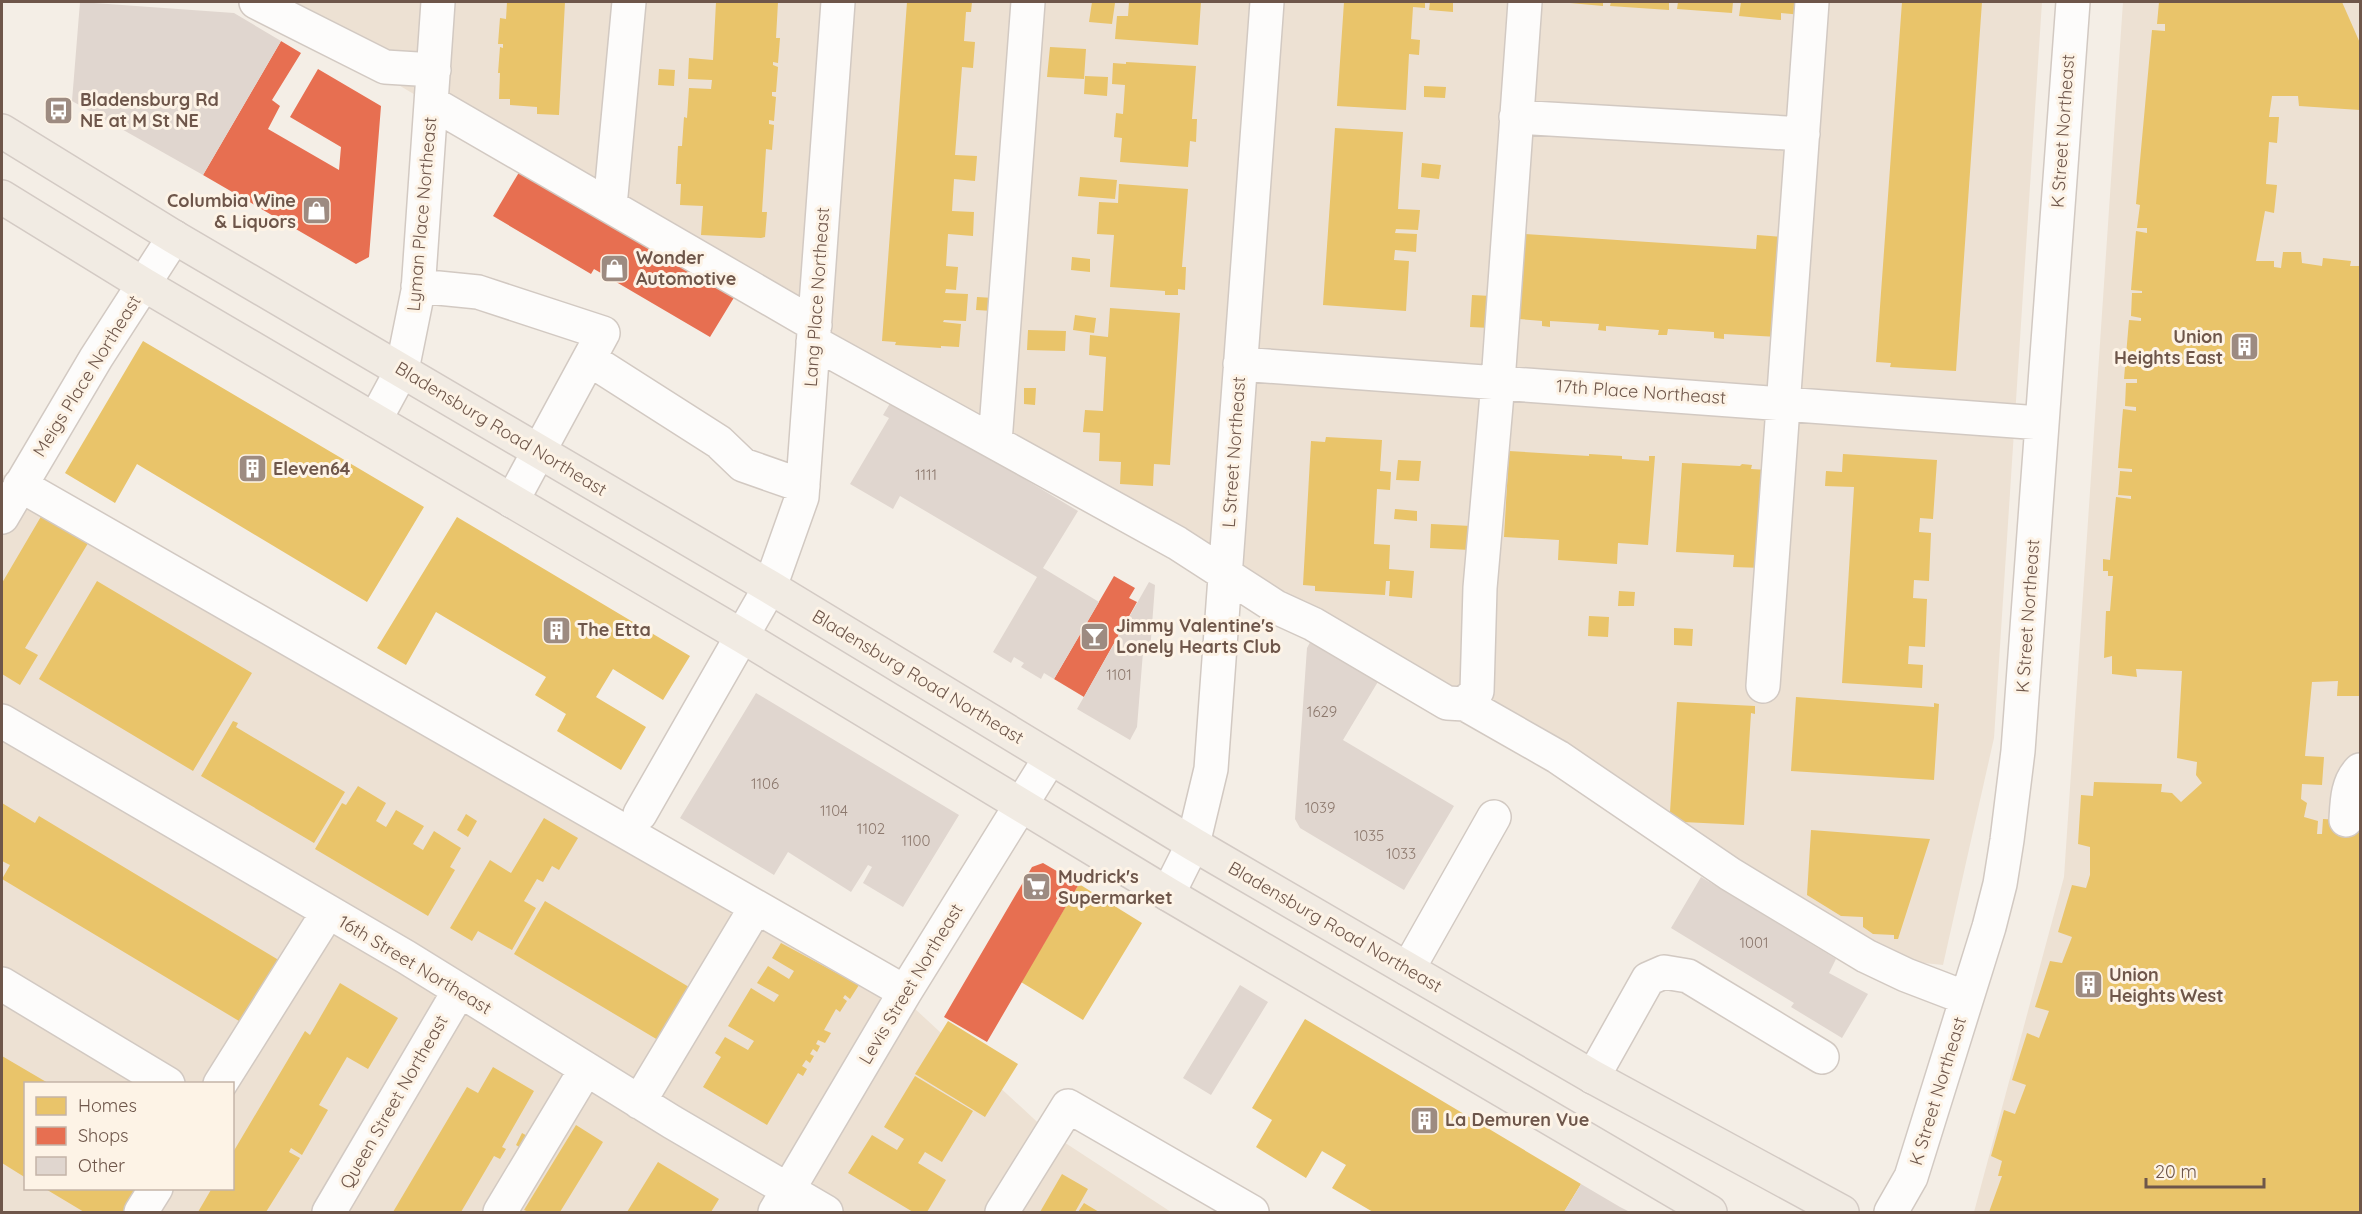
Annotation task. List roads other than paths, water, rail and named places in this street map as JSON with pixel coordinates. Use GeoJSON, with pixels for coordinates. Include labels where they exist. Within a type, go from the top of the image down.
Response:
{"type":"FeatureCollection","features":[{"type":"Feature","properties":{"kind":"main road","name":"Bladensburg Road Northeast"},"geometry":{"type":"LineString","coordinates":[[2,130],[174,237],[770,587],[1193,844],[1593,1077],[1842,1212]]}},
{"type":"Feature","properties":{"kind":"main road"},"geometry":{"type":"LineString","coordinates":[[2,197],[143,284],[742,636],[1167,894],[1710,1212]]}},
{"type":"Feature","properties":{"kind":"street"},"geometry":{"type":"LineString","coordinates":[[255,2],[385,67],[434,70]]}},
{"type":"Feature","properties":{"kind":"street","name":"Lyman Place Northeast"},"geometry":{"type":"LineString","coordinates":[[375,420],[402,370],[418,286],[438,2]]}},
{"type":"Feature","properties":{"kind":"street"},"geometry":{"type":"LineString","coordinates":[[610,206],[629,2]]}},
{"type":"Feature","properties":{"kind":"street","name":"Lang Place Northeast"},"geometry":{"type":"LineString","coordinates":[[640,814],[770,587],[802,497],[838,2]]}},
{"type":"Feature","properties":{"kind":"street"},"geometry":{"type":"LineString","coordinates":[[995,442],[1028,2]]}},
{"type":"Feature","properties":{"kind":"street","name":"L Street Northeast"},"geometry":{"type":"LineString","coordinates":[[1167,894],[1193,844],[1211,769],[1267,2]]}},
{"type":"Feature","properties":{"kind":"street"},"geometry":{"type":"LineString","coordinates":[[1465,704],[1477,691],[1480,588],[1498,382],[1525,2]]}},
{"type":"Feature","properties":{"kind":"street"},"geometry":{"type":"LineString","coordinates":[[1763,686],[1812,2]]}},
{"type":"Feature","properties":{"kind":"street","name":"K Street Northeast"},"geometry":{"type":"LineString","coordinates":[[1891,1212],[1911,1177],[2000,884],[2014,798],[2073,2]]}},
{"type":"Feature","properties":{"kind":"street"},"geometry":{"type":"LineString","coordinates":[[432,103],[610,206],[814,334],[995,442],[1177,543],[1276,607],[1313,624],[1447,703],[1465,704],[1558,757],[1730,874],[1866,956],[1906,975],[1966,998]]}},
{"type":"Feature","properties":{"kind":"street"},"geometry":{"type":"LineString","coordinates":[[1516,117],[1803,134]]}},
{"type":"Feature","properties":{"kind":"street","name":"Meigs Place Northeast"},"geometry":{"type":"LineString","coordinates":[[2,517],[96,358],[174,237]]}},
{"type":"Feature","properties":{"kind":"street"},"geometry":{"type":"LineString","coordinates":[[418,286],[478,292],[603,333],[512,501]]}},
{"type":"Feature","properties":{"kind":"street"},"geometry":{"type":"LineString","coordinates":[[589,359],[719,442],[743,465],[802,486]]}},
{"type":"Feature","properties":{"kind":"street","name":"17th Place Northeast"},"geometry":{"type":"LineString","coordinates":[[1240,364],[1784,402],[2041,423]]}},
{"type":"Feature","properties":{"kind":"street"},"geometry":{"type":"LineString","coordinates":[[20,485],[905,992]]}},
{"type":"Feature","properties":{"kind":"street","name":"16th Street Northeast"},"geometry":{"type":"LineString","coordinates":[[2,721],[328,912],[586,1069],[639,1102],[781,1201],[826,1212]]}},
{"type":"Feature","properties":{"kind":"street","name":"Levis Street Northeast"},"geometry":{"type":"LineString","coordinates":[[781,1201],[905,992],[1050,758]]}},
{"type":"Feature","properties":{"kind":"street"},"geometry":{"type":"LineString","coordinates":[[2346,820],[2348,792],[2353,777],[2361,770]]}},
{"type":"Feature","properties":{"kind":"street"},"geometry":{"type":"LineString","coordinates":[[1408,969],[1494,817]]}},
{"type":"Feature","properties":{"kind":"street"},"geometry":{"type":"LineString","coordinates":[[639,1102],[756,907]]}},
{"type":"Feature","properties":{"kind":"street"},"geometry":{"type":"LineString","coordinates":[[221,1082],[328,912]]}},
{"type":"Feature","properties":{"kind":"street"},"geometry":{"type":"LineString","coordinates":[[1593,1077],[1648,980],[1664,972],[1688,975],[1822,1058]]}},
{"type":"Feature","properties":{"kind":"street"},"geometry":{"type":"LineString","coordinates":[[2,984],[166,1082]]}},
{"type":"Feature","properties":{"kind":"street","name":"Queen Street Northeast"},"geometry":{"type":"LineString","coordinates":[[329,1212],[459,991]]}},
{"type":"Feature","properties":{"kind":"street"},"geometry":{"type":"LineString","coordinates":[[500,1212],[586,1069]]}},
{"type":"Feature","properties":{"kind":"street"},"geometry":{"type":"LineString","coordinates":[[1002,1212],[1068,1106],[1252,1212]]}},
{"type":"Feature","properties":{"kind":"street"},"geometry":{"type":"LineString","coordinates":[[141,1212],[155,1190]]}},
{"type":"Feature","properties":{"kind":"place","name":"Bladensburg Rd NE at M St NE"},"geometry":{"type":"Point","coordinates":[59,110]}},
{"type":"Feature","properties":{"kind":"place","name":"Columbia Wine & Liquors"},"geometry":{"type":"Point","coordinates":[317,211]}},
{"type":"Feature","properties":{"kind":"place","name":"Wonder Automotive"},"geometry":{"type":"Point","coordinates":[615,268]}},
{"type":"Feature","properties":{"kind":"place","name":"Union Heights East"},"geometry":{"type":"Point","coordinates":[2244,347]}},
{"type":"Feature","properties":{"kind":"place","name":"Eleven64"},"geometry":{"type":"Point","coordinates":[252,469]}},
{"type":"Feature","properties":{"kind":"place","name":"The Etta"},"geometry":{"type":"Point","coordinates":[556,630]}},
{"type":"Feature","properties":{"kind":"place","name":"Jimmy Valentine's Lonely Hearts Club"},"geometry":{"type":"Point","coordinates":[1095,636]}},
{"type":"Feature","properties":{"kind":"place","name":"Mudrick's Supermarket"},"geometry":{"type":"Point","coordinates":[1037,887]}},
{"type":"Feature","properties":{"kind":"place","name":"Union Heights West"},"geometry":{"type":"Point","coordinates":[2088,985]}},
{"type":"Feature","properties":{"kind":"place","name":"La Demuren Vue"},"geometry":{"type":"Point","coordinates":[1424,1120]}}]}
